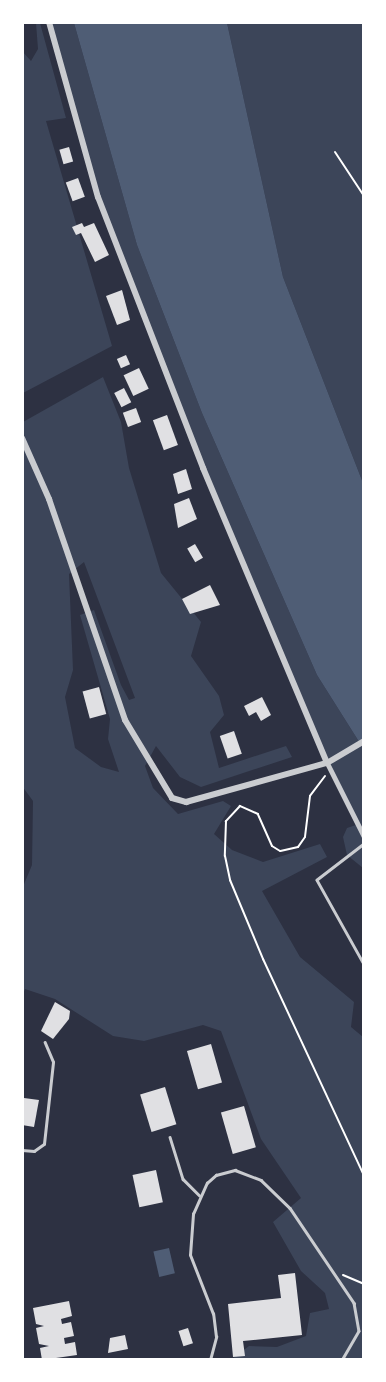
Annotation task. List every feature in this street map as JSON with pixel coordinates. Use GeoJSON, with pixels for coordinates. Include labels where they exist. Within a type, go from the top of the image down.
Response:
{"type":"FeatureCollection","features":[{"type":"Feature","properties":{"kind":"street"},"geometry":{"type":"LineString","coordinates":[[50,22],[98,197],[202,468],[326,763],[364,837]]}},
{"type":"Feature","properties":{"kind":"street"},"geometry":{"type":"LineString","coordinates":[[22,438],[48,499],[125,720],[172,798],[186,802],[326,763],[364,741]]}},
{"type":"Feature","properties":{"kind":"lane"},"geometry":{"type":"LineString","coordinates":[[364,844],[317,880],[364,964]]}},
{"type":"Feature","properties":{"kind":"lane"},"geometry":{"type":"LineString","coordinates":[[22,1150],[34,1151],[44,1144],[53,1062],[44,1042]]}},
{"type":"Feature","properties":{"kind":"lane"},"geometry":{"type":"LineString","coordinates":[[170,1137],[183,1179],[198,1195]]}},
{"type":"Feature","properties":{"kind":"lane"},"geometry":{"type":"LineString","coordinates":[[210,1360],[216,1337],[213,1314],[190,1255],[198,1195],[216,1175],[236,1170],[254,1176],[290,1208],[334,1270],[358,1319],[356,1341],[342,1360]]}},
{"type":"Feature","properties":{"kind":"path"},"geometry":{"type":"LineString","coordinates":[[335,152],[364,196]]}},
{"type":"Feature","properties":{"kind":"path"},"geometry":{"type":"LineString","coordinates":[[320,781],[310,796],[305,837],[298,848],[280,851],[272,846],[258,814],[240,806],[223,830],[224,856],[230,880],[263,959],[364,1176]]}},
{"type":"Feature","properties":{"kind":"path"},"geometry":{"type":"LineString","coordinates":[[334,1270],[364,1284]]}},
{"type":"Feature","properties":{"kind":"shaded area"},"geometry":{"type":"Polygon","coordinates":[[[36,23],[40,23],[66,118],[46,121],[112,346],[23,393],[22,51],[31,61],[38,49],[36,23]]]}},
{"type":"Feature","properties":{"kind":"shaded area"},"geometry":{"type":"Polygon","coordinates":[[[49,23],[74,23],[137,245],[202,413],[317,675],[363,748],[363,868],[347,855],[343,837],[347,828],[356,825],[203,468],[98,197],[49,23]]]}},
{"type":"Feature","properties":{"kind":"shaded area"},"geometry":{"type":"Polygon","coordinates":[[[74,23],[227,23],[283,277],[363,483],[363,748],[317,675],[202,413],[137,245],[74,23]]]}},
{"type":"Feature","properties":{"kind":"shaded area"},"geometry":{"type":"Polygon","coordinates":[[[227,23],[363,23],[363,483],[283,277],[227,23]]]}},
{"type":"Feature","properties":{"kind":"shaded area"},"geometry":{"type":"Polygon","coordinates":[[[103,377],[121,422],[129,468],[161,573],[201,622],[191,656],[219,696],[224,715],[210,732],[219,768],[286,746],[292,757],[201,787],[180,777],[156,746],[145,766],[153,788],[178,814],[223,801],[231,806],[214,834],[232,850],[263,862],[320,844],[327,857],[262,891],[300,957],[354,1002],[351,1027],[363,1037],[363,1359],[232,1359],[249,1346],[277,1347],[306,1336],[310,1313],[329,1309],[325,1293],[301,1271],[273,1222],[301,1198],[261,1139],[221,1031],[203,1025],[144,1041],[113,1036],[55,999],[25,989],[23,994],[22,889],[32,865],[33,801],[22,786],[23,422],[103,377]],[[84,562],[69,574],[73,670],[65,697],[75,748],[101,767],[119,772],[108,739],[110,719],[80,615],[94,610],[121,685],[129,700],[135,698],[84,562]]]}},
{"type":"Feature","properties":{"kind":"shaded area"},"geometry":{"type":"Polygon","coordinates":[[[169,1248],[175,1273],[159,1277],[153,1252],[169,1248]]]}},
{"type":"Feature","properties":{"kind":"building"},"geometry":{"type":"Polygon","coordinates":[[[69,147],[73,161],[64,164],[59,150],[69,147]]]}},
{"type":"Feature","properties":{"kind":"building"},"geometry":{"type":"Polygon","coordinates":[[[78,178],[85,197],[73,201],[66,182],[78,178]]]}},
{"type":"Feature","properties":{"kind":"building"},"geometry":{"type":"Polygon","coordinates":[[[82,223],[84,227],[94,223],[109,255],[95,262],[81,233],[76,235],[72,227],[82,223]]]}},
{"type":"Feature","properties":{"kind":"building"},"geometry":{"type":"Polygon","coordinates":[[[122,290],[130,320],[117,325],[106,296],[122,290]]]}},
{"type":"Feature","properties":{"kind":"building"},"geometry":{"type":"Polygon","coordinates":[[[126,355],[130,364],[121,368],[117,359],[126,355]]]}},
{"type":"Feature","properties":{"kind":"building"},"geometry":{"type":"Polygon","coordinates":[[[139,368],[149,389],[133,396],[124,375],[139,368]]]}},
{"type":"Feature","properties":{"kind":"building"},"geometry":{"type":"Polygon","coordinates":[[[124,388],[131,402],[121,407],[114,393],[124,388]]]}},
{"type":"Feature","properties":{"kind":"building"},"geometry":{"type":"Polygon","coordinates":[[[136,408],[141,422],[128,427],[123,413],[136,408]]]}},
{"type":"Feature","properties":{"kind":"building"},"geometry":{"type":"Polygon","coordinates":[[[167,415],[178,445],[164,450],[153,420],[167,415]]]}},
{"type":"Feature","properties":{"kind":"building"},"geometry":{"type":"Polygon","coordinates":[[[186,469],[192,489],[178,494],[173,474],[186,469]]]}},
{"type":"Feature","properties":{"kind":"building"},"geometry":{"type":"Polygon","coordinates":[[[189,498],[197,519],[178,528],[174,504],[189,498]]]}},
{"type":"Feature","properties":{"kind":"building"},"geometry":{"type":"Polygon","coordinates":[[[195,544],[203,558],[195,562],[187,548],[195,544]]]}},
{"type":"Feature","properties":{"kind":"building"},"geometry":{"type":"Polygon","coordinates":[[[210,585],[220,605],[190,614],[182,599],[210,585]]]}},
{"type":"Feature","properties":{"kind":"building"},"geometry":{"type":"Polygon","coordinates":[[[99,687],[106,714],[90,718],[83,691],[99,687]]]}},
{"type":"Feature","properties":{"kind":"building"},"geometry":{"type":"Polygon","coordinates":[[[262,697],[271,715],[261,721],[256,712],[249,716],[244,706],[262,697]]]}},
{"type":"Feature","properties":{"kind":"building"},"geometry":{"type":"Polygon","coordinates":[[[234,731],[242,754],[228,759],[220,736],[234,731]]]}},
{"type":"Feature","properties":{"kind":"building"},"geometry":{"type":"Polygon","coordinates":[[[55,1002],[70,1011],[69,1019],[53,1039],[41,1031],[55,1002]]]}},
{"type":"Feature","properties":{"kind":"building"},"geometry":{"type":"Polygon","coordinates":[[[211,1044],[222,1082],[198,1089],[187,1051],[211,1044]]]}},
{"type":"Feature","properties":{"kind":"building"},"geometry":{"type":"Polygon","coordinates":[[[165,1087],[176,1124],[152,1132],[140,1095],[165,1087]]]}},
{"type":"Feature","properties":{"kind":"building"},"geometry":{"type":"Polygon","coordinates":[[[24,1098],[39,1100],[34,1127],[22,1125],[24,1098]]]}},
{"type":"Feature","properties":{"kind":"building"},"geometry":{"type":"Polygon","coordinates":[[[244,1106],[256,1147],[233,1154],[221,1113],[244,1106]]]}},
{"type":"Feature","properties":{"kind":"building"},"geometry":{"type":"Polygon","coordinates":[[[156,1170],[163,1202],[139,1207],[133,1175],[156,1170]]]}},
{"type":"Feature","properties":{"kind":"building"},"geometry":{"type":"Polygon","coordinates":[[[295,1273],[302,1335],[243,1341],[245,1356],[233,1357],[228,1304],[281,1298],[278,1275],[295,1273]]]}},
{"type":"Feature","properties":{"kind":"building"},"geometry":{"type":"Polygon","coordinates":[[[69,1301],[72,1316],[61,1319],[62,1324],[71,1322],[74,1336],[64,1338],[65,1344],[75,1342],[77,1355],[42,1360],[40,1348],[49,1346],[39,1344],[36,1328],[44,1326],[36,1324],[33,1308],[69,1301]]]}},
{"type":"Feature","properties":{"kind":"building"},"geometry":{"type":"Polygon","coordinates":[[[188,1328],[193,1343],[183,1346],[178,1331],[188,1328]]]}},
{"type":"Feature","properties":{"kind":"building"},"geometry":{"type":"Polygon","coordinates":[[[125,1335],[128,1349],[108,1353],[110,1338],[125,1335]]]}}]}
